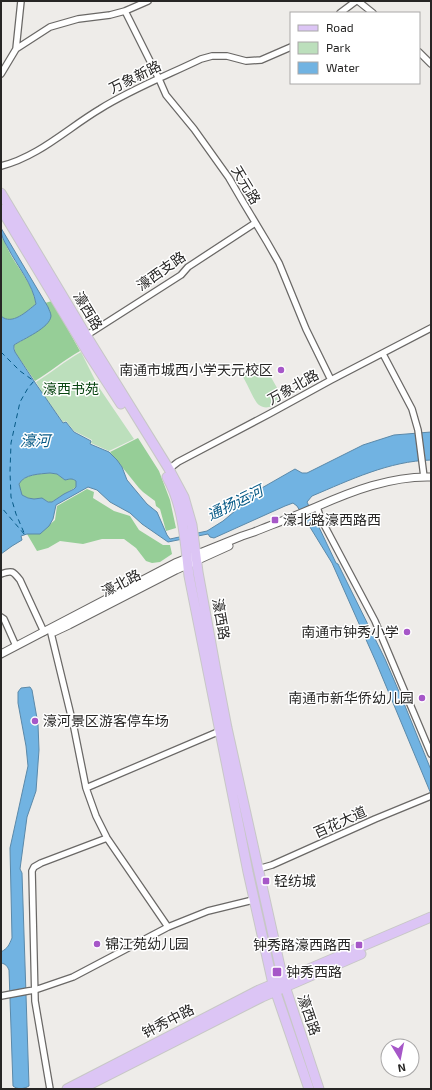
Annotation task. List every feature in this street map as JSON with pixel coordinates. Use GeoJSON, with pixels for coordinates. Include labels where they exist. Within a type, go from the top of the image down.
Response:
{"type":"FeatureCollection","features":[{"type":"Feature","properties":{"kind":"main road","name":"濠西路"},"geometry":{"type":"LineString","coordinates":[[1,193],[83,337],[88,353],[132,420],[168,480],[181,516],[195,543],[196,557],[217,678],[258,869],[284,983],[319,1089]]}},
{"type":"Feature","properties":{"kind":"main road","name":"濠西路"},"geometry":{"type":"LineString","coordinates":[[1,209],[169,469],[184,497],[189,576],[253,900],[274,988],[309,1089]]}},
{"type":"Feature","properties":{"kind":"main road"},"geometry":{"type":"LineString","coordinates":[[284,983],[431,917]]}},
{"type":"Feature","properties":{"kind":"main road"},"geometry":{"type":"LineString","coordinates":[[284,983],[431,924]]}},
{"type":"Feature","properties":{"kind":"main road","name":"钟秀中路"},"geometry":{"type":"LineString","coordinates":[[67,1089],[284,983]]}},
{"type":"Feature","properties":{"kind":"main road","name":"钟秀中路"},"geometry":{"type":"LineString","coordinates":[[81,1089],[274,988]]}},
{"type":"Feature","properties":{"kind":"street"},"geometry":{"type":"LineString","coordinates":[[1,74],[16,49],[21,1]]}},
{"type":"Feature","properties":{"kind":"street"},"geometry":{"type":"LineString","coordinates":[[16,49],[50,27],[78,19],[110,15],[125,11],[148,1]]}},
{"type":"Feature","properties":{"kind":"street"},"geometry":{"type":"LineString","coordinates":[[341,12],[357,1],[372,12]]}},
{"type":"Feature","properties":{"kind":"street","name":"天元路"},"geometry":{"type":"LineString","coordinates":[[125,11],[160,79],[166,95],[194,129],[229,178],[279,263],[306,329],[331,380]]}},
{"type":"Feature","properties":{"kind":"street","name":"万象新路"},"geometry":{"type":"LineString","coordinates":[[1,166],[14,163],[33,153],[113,101],[201,59],[212,56],[226,56],[246,61],[261,60],[290,47]]}},
{"type":"Feature","properties":{"kind":"street"},"geometry":{"type":"LineString","coordinates":[[420,53],[431,64]]}},
{"type":"Feature","properties":{"kind":"street","name":"濠西支路"},"geometry":{"type":"LineString","coordinates":[[83,337],[255,223]]}},
{"type":"Feature","properties":{"kind":"street","name":"万象北路"},"geometry":{"type":"LineString","coordinates":[[169,469],[178,462],[431,328]]}},
{"type":"Feature","properties":{"kind":"street"},"geometry":{"type":"LineString","coordinates":[[383,354],[412,409],[418,430],[422,463],[428,477]]}},
{"type":"Feature","properties":{"kind":"street","name":"濠北路"},"geometry":{"type":"LineString","coordinates":[[1,654],[48,631],[69,625],[187,561],[243,540],[254,532],[353,492],[379,484],[428,477]]}},
{"type":"Feature","properties":{"kind":"street"},"geometry":{"type":"LineString","coordinates":[[315,507],[375,621],[431,754]]}},
{"type":"Feature","properties":{"kind":"street"},"geometry":{"type":"LineString","coordinates":[[1,574],[8,571],[14,572],[20,580],[48,631],[74,728],[86,788],[96,816],[107,838],[168,927]]}},
{"type":"Feature","properties":{"kind":"street"},"geometry":{"type":"LineString","coordinates":[[1,617],[4,619],[16,646]]}},
{"type":"Feature","properties":{"kind":"street","name":"濠北路"},"geometry":{"type":"LineString","coordinates":[[1,659],[48,631]]}},
{"type":"Feature","properties":{"kind":"street"},"geometry":{"type":"LineString","coordinates":[[86,788],[220,731]]}},
{"type":"Feature","properties":{"kind":"street","name":"百花大道"},"geometry":{"type":"LineString","coordinates":[[258,869],[272,865],[375,819],[429,797]]}},
{"type":"Feature","properties":{"kind":"street"},"geometry":{"type":"LineString","coordinates":[[50,1089],[35,1002],[32,871],[34,867],[41,863],[107,838]]}},
{"type":"Feature","properties":{"kind":"street"},"geometry":{"type":"LineString","coordinates":[[4,995],[35,990],[73,978],[168,927],[208,911],[253,900]]}},
{"type":"Feature","properties":{"kind":"green space"},"geometry":{"type":"Polygon","coordinates":[[[1,235],[33,292],[36,305],[24,314],[10,319],[5,319],[1,316],[1,235]]]}},
{"type":"Feature","properties":{"kind":"green space"},"geometry":{"type":"Polygon","coordinates":[[[52,301],[80,351],[35,381],[15,352],[14,345],[28,337],[48,307],[45,303],[52,301]]]}},
{"type":"Feature","properties":{"kind":"green space","name":"濠西书苑"},"geometry":{"type":"Polygon","coordinates":[[[81,352],[98,386],[134,439],[109,451],[91,443],[92,440],[74,431],[66,421],[63,422],[36,382],[81,352]]]}},
{"type":"Feature","properties":{"kind":"green space"},"geometry":{"type":"Polygon","coordinates":[[[254,363],[264,365],[280,393],[278,400],[270,407],[262,407],[257,403],[243,377],[246,368],[254,363]]]}},
{"type":"Feature","properties":{"kind":"green space"},"geometry":{"type":"Polygon","coordinates":[[[138,438],[159,471],[170,500],[176,528],[166,531],[160,509],[156,506],[155,501],[139,488],[110,452],[138,438]]]}},
{"type":"Feature","properties":{"kind":"green space"},"geometry":{"type":"Polygon","coordinates":[[[50,473],[57,474],[65,480],[75,480],[76,487],[52,502],[42,499],[31,499],[22,495],[19,484],[21,481],[28,476],[50,473]]]}},
{"type":"Feature","properties":{"kind":"green space"},"geometry":{"type":"Polygon","coordinates":[[[87,489],[94,492],[93,498],[114,511],[130,516],[139,530],[163,545],[170,545],[172,554],[160,562],[152,563],[146,561],[136,548],[124,539],[102,539],[83,544],[60,541],[48,548],[37,551],[27,534],[40,533],[55,520],[57,506],[87,489]]]}},
{"type":"Feature","properties":{"kind":"water","name":"濠河"},"geometry":{"type":"Polygon","coordinates":[[[1,228],[48,307],[51,315],[46,325],[36,333],[14,345],[15,352],[63,423],[66,422],[74,432],[91,441],[90,444],[109,452],[117,460],[122,467],[127,480],[147,504],[157,512],[170,539],[207,531],[235,511],[239,501],[295,469],[302,473],[307,473],[363,445],[394,435],[431,432],[431,460],[415,461],[370,472],[312,496],[307,502],[385,659],[403,701],[431,770],[431,794],[376,662],[332,563],[297,506],[293,503],[214,538],[210,537],[208,534],[168,542],[142,524],[130,513],[110,502],[97,490],[88,487],[56,505],[53,519],[49,526],[40,534],[27,534],[21,536],[22,540],[1,554],[1,316],[5,319],[15,318],[24,314],[36,304],[32,289],[5,243],[1,228]],[[50,473],[28,476],[19,484],[22,495],[34,499],[42,498],[48,502],[52,502],[76,487],[76,481],[72,479],[65,480],[57,474],[50,473]]]}},
{"type":"Feature","properties":{"kind":"water"},"geometry":{"type":"Polygon","coordinates":[[[30,687],[32,690],[38,724],[39,750],[36,791],[27,817],[20,869],[22,873],[29,1086],[21,1089],[13,1086],[9,970],[6,965],[1,963],[1,952],[8,946],[12,938],[10,848],[28,766],[18,703],[18,692],[21,688],[30,687]]]}},
{"type":"Feature","properties":{"kind":"ferry route"},"geometry":{"type":"LineString","coordinates":[[1,352],[20,371],[34,381],[20,402],[11,443],[11,497],[25,535],[1,507]]}},
{"type":"Feature","properties":{"kind":"place","name":"南通市城西小学天元校区"},"geometry":{"type":"Point","coordinates":[281,370]}},
{"type":"Feature","properties":{"kind":"place","name":"濠北路濠西路西"},"geometry":{"type":"Point","coordinates":[275,520]}},
{"type":"Feature","properties":{"kind":"place","name":"南通市钟秀小学"},"geometry":{"type":"Point","coordinates":[407,632]}},
{"type":"Feature","properties":{"kind":"place","name":"南通市新华侨幼儿园"},"geometry":{"type":"Point","coordinates":[422,698]}},
{"type":"Feature","properties":{"kind":"place","name":"濠河景区游客停车场"},"geometry":{"type":"Point","coordinates":[35,721]}},
{"type":"Feature","properties":{"kind":"place","name":"轻纺城"},"geometry":{"type":"Point","coordinates":[266,881]}},
{"type":"Feature","properties":{"kind":"place","name":"锦江苑幼儿园"},"geometry":{"type":"Point","coordinates":[97,944]}},
{"type":"Feature","properties":{"kind":"place","name":"钟秀路濠西路西"},"geometry":{"type":"Point","coordinates":[359,945]}},
{"type":"Feature","properties":{"kind":"place","name":"钟秀西路"},"geometry":{"type":"Point","coordinates":[277,972]}},
{"type":"Feature","properties":{"kind":"water label","name":"通扬运河"},"geometry":{"type":"Point","coordinates":[235,503]}}]}
